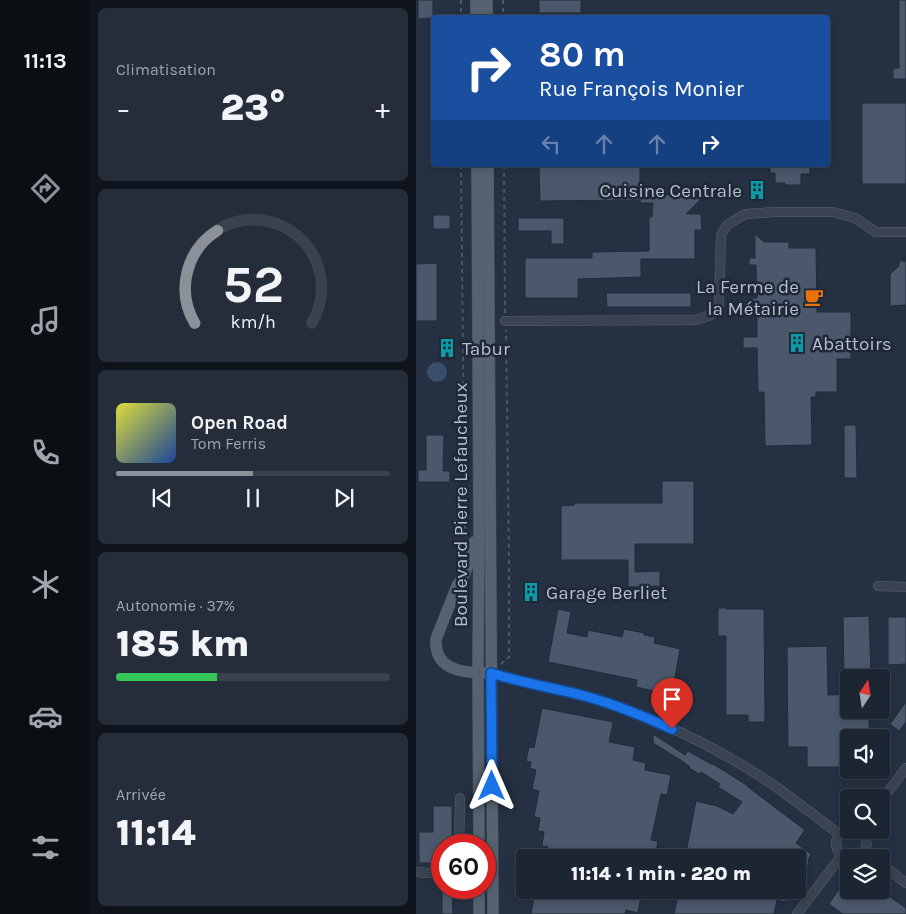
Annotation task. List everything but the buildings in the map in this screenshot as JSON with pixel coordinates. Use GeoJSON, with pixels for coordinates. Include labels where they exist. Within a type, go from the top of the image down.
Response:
{"type":"FeatureCollection","features":[{"type":"Feature","properties":{"kind":"main road"},"geometry":{"type":"LineString","coordinates":[[476,0],[476,15]]}},
{"type":"Feature","properties":{"kind":"main road"},"geometry":{"type":"LineString","coordinates":[[487,0],[487,15]]}},
{"type":"Feature","properties":{"kind":"main road","name":"Boulevard Pierre Lefaucheux"},"geometry":{"type":"LineString","coordinates":[[476,167],[479,524],[478,834]]}},
{"type":"Feature","properties":{"kind":"main road","name":"Boulevard Pierre Lefaucheux"},"geometry":{"type":"LineString","coordinates":[[488,167],[493,914]]}},
{"type":"Feature","properties":{"kind":"main road"},"geometry":{"type":"LineString","coordinates":[[479,524],[470,560],[457,586],[436,639],[436,646],[440,658],[449,667],[478,673],[491,673]]}},
{"type":"Feature","properties":{"kind":"main road"},"geometry":{"type":"LineString","coordinates":[[479,899],[479,914]]}},
{"type":"Feature","properties":{"kind":"street"},"geometry":{"type":"LineString","coordinates":[[506,321],[696,320],[711,315],[719,306],[721,235],[727,225],[745,214],[833,212],[855,218],[876,232],[906,232]]}},
{"type":"Feature","properties":{"kind":"street"},"geometry":{"type":"LineString","coordinates":[[878,586],[906,586]]}},
{"type":"Feature","properties":{"kind":"street"},"geometry":{"type":"LineString","coordinates":[[491,673],[578,694],[616,706],[689,737],[724,755],[765,780],[839,834],[836,845],[840,852]]}},
{"type":"Feature","properties":{"kind":"street"},"geometry":{"type":"LineString","coordinates":[[890,789],[906,768]]}},
{"type":"Feature","properties":{"kind":"street"},"geometry":{"type":"LineString","coordinates":[[459,834],[460,798]]}},
{"type":"Feature","properties":{"kind":"street"},"geometry":{"type":"LineString","coordinates":[[797,914],[840,863]]}},
{"type":"Feature","properties":{"kind":"street"},"geometry":{"type":"LineString","coordinates":[[890,871],[906,883]]}},
{"type":"Feature","properties":{"kind":"street"},"geometry":{"type":"LineString","coordinates":[[416,872],[431,873]]}},
{"type":"Feature","properties":{"kind":"path"},"geometry":{"type":"LineString","coordinates":[[461,0],[461,15]]}},
{"type":"Feature","properties":{"kind":"path"},"geometry":{"type":"LineString","coordinates":[[503,0],[503,15]]}},
{"type":"Feature","properties":{"kind":"path","name":"Boulevard Pierre Lefaucheux"},"geometry":{"type":"LineString","coordinates":[[461,167],[464,545]]}},
{"type":"Feature","properties":{"kind":"path"},"geometry":{"type":"LineString","coordinates":[[491,673],[509,657],[504,167]]}},
{"type":"Feature","properties":{"kind":"water"},"geometry":{"type":"Polygon","coordinates":[[[437,362],[444,365],[447,372],[444,379],[437,382],[430,379],[427,372],[430,365],[437,362]]]}},
{"type":"Feature","properties":{"kind":"place","name":"Cuisine Centrale"},"geometry":{"type":"Point","coordinates":[757,190]}},
{"type":"Feature","properties":{"kind":"place","name":"La Ferme de la Métairie"},"geometry":{"type":"Point","coordinates":[814,297]}},
{"type":"Feature","properties":{"kind":"place","name":"Abattoirs"},"geometry":{"type":"Point","coordinates":[797,343]}},
{"type":"Feature","properties":{"kind":"place","name":"Tabur"},"geometry":{"type":"Point","coordinates":[447,348]}},
{"type":"Feature","properties":{"kind":"place","name":"Garage Berliet"},"geometry":{"type":"Point","coordinates":[531,592]}},
{"type":"Feature","properties":{"kind":"route"},"geometry":{"type":"LineString","coordinates":[[492,786],[491,673],[578,694],[616,706],[672,729]]}}]}
